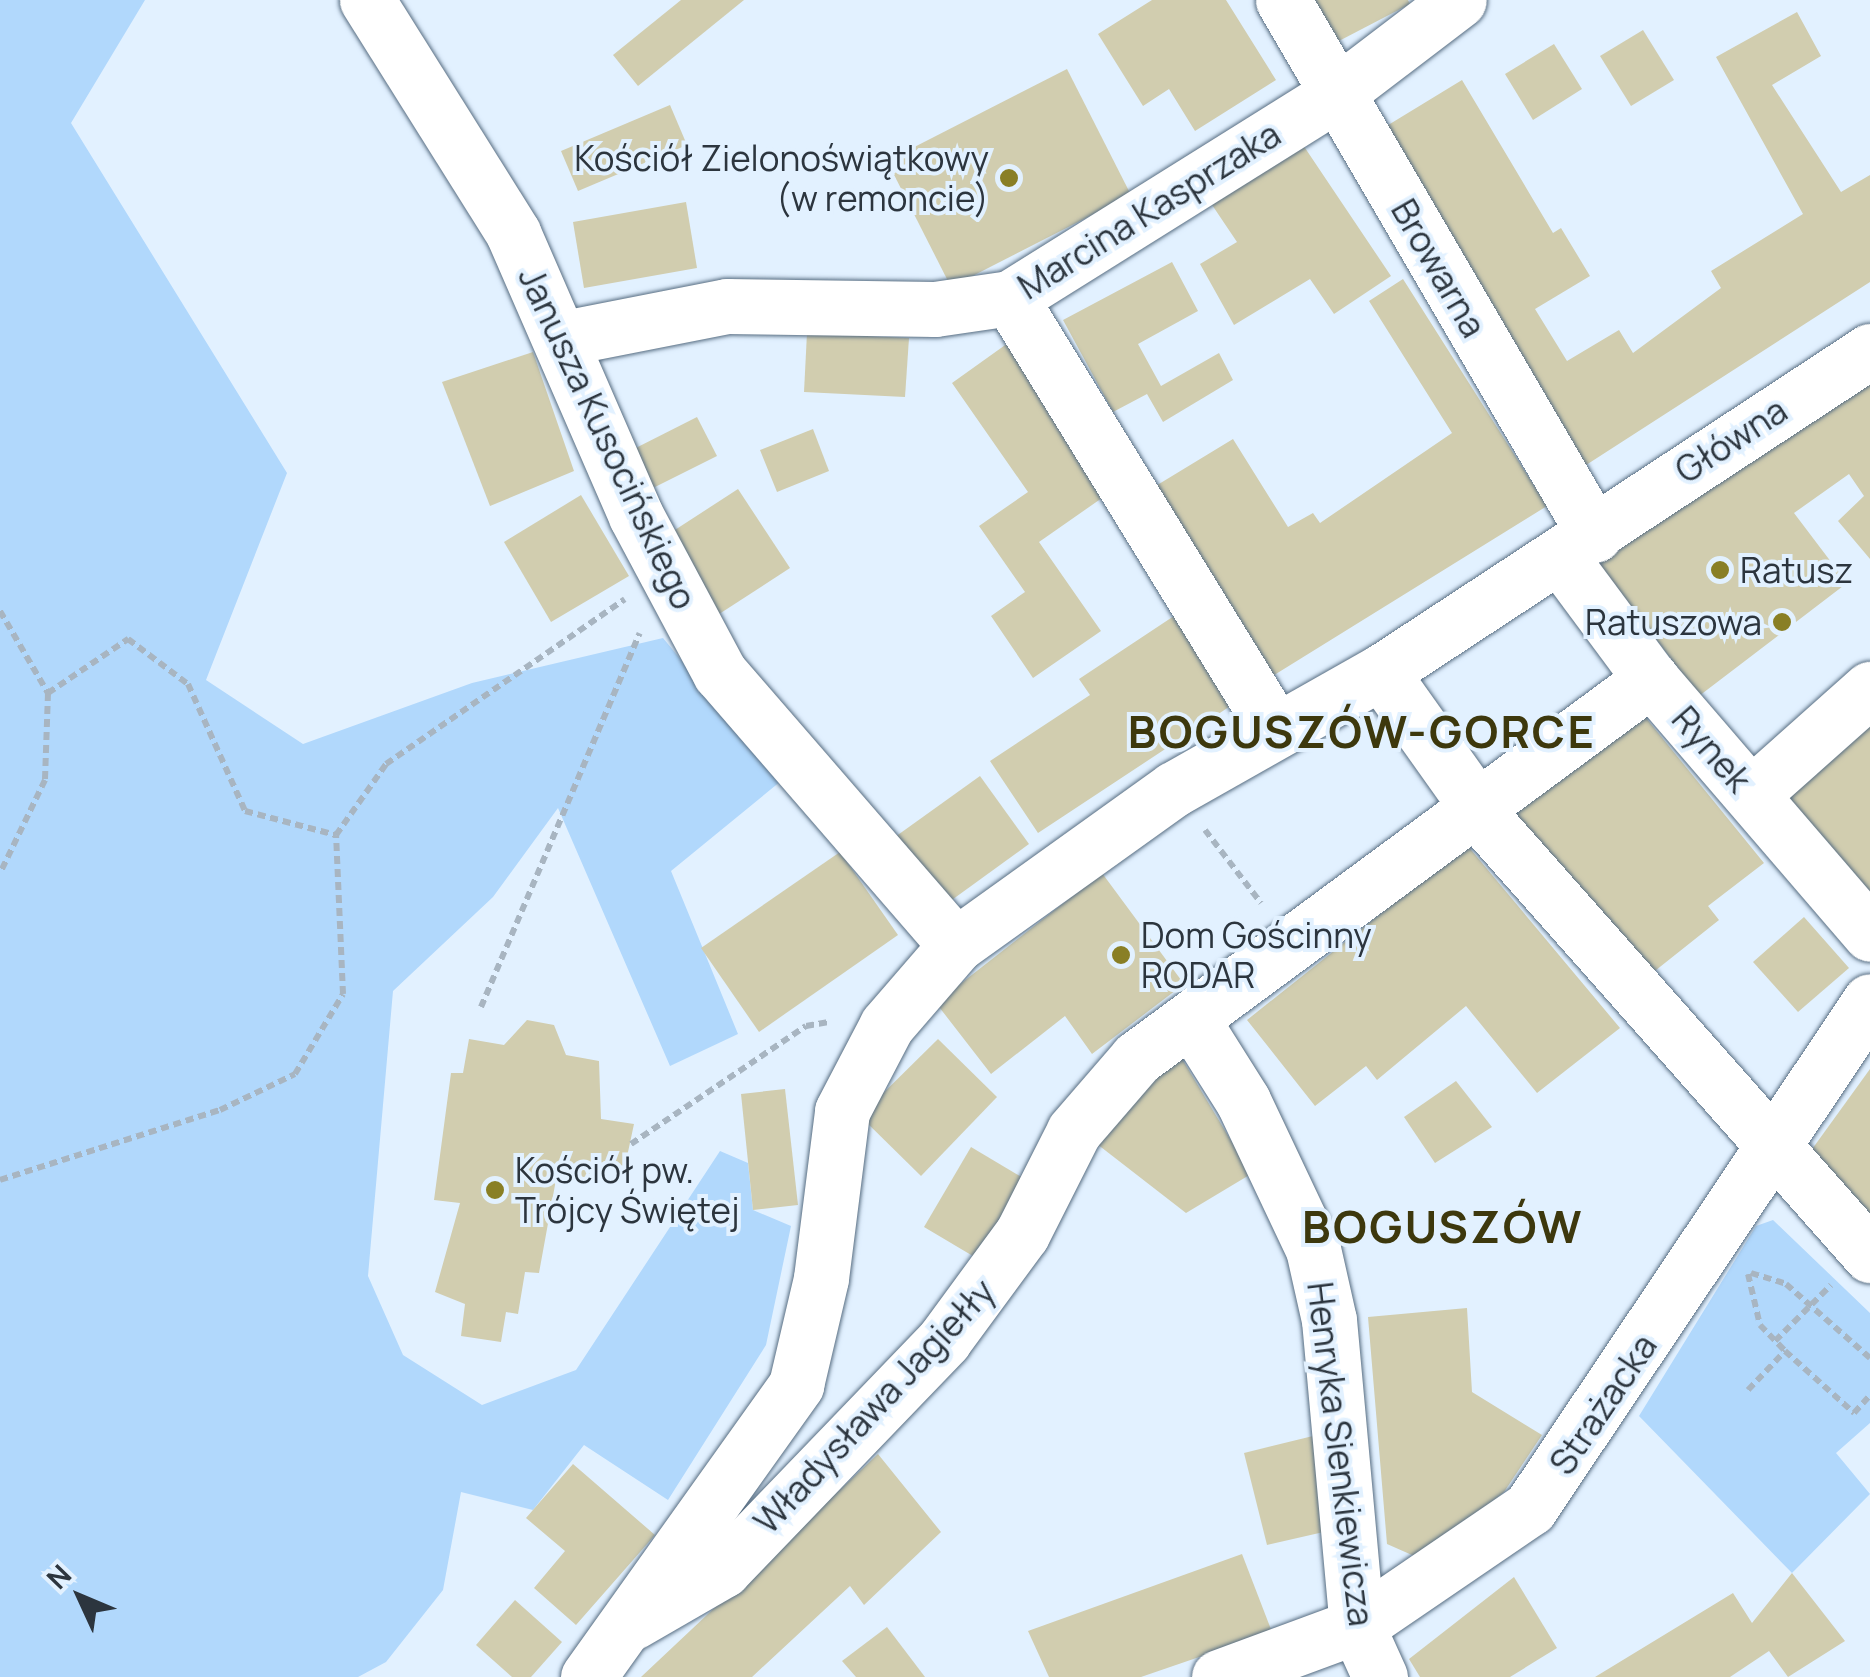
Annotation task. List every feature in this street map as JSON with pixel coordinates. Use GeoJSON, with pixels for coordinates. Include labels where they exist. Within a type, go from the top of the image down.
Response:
{"type":"FeatureCollection","features":[{"type":"Feature","properties":{"kind":"street","name":"Janusza Kusocińskiego"},"geometry":{"type":"LineString","coordinates":[[367,0],[513,233],[564,338],[666,572],[720,673],[956,945]]}},
{"type":"Feature","properties":{"kind":"street","name":"Browarna"},"geometry":{"type":"LineString","coordinates":[[1283,0],[1578,546]]}},
{"type":"Feature","properties":{"kind":"street","name":"Marcina Kasprzaka"},"geometry":{"type":"LineString","coordinates":[[564,338],[727,306],[935,309],[1010,298],[1333,96],[1459,0]]}},
{"type":"Feature","properties":{"kind":"street"},"geometry":{"type":"LineString","coordinates":[[1010,298],[1276,731]]}},
{"type":"Feature","properties":{"kind":"street","name":"Główna"},"geometry":{"type":"LineString","coordinates":[[634,1622],[796,1386],[822,1278],[842,1111],[887,1026],[956,945],[1174,790],[1381,672],[1870,351]]}},
{"type":"Feature","properties":{"kind":"street","name":"Rynek"},"geometry":{"type":"LineString","coordinates":[[1578,546],[1651,679],[1870,934]]}},
{"type":"Feature","properties":{"kind":"street"},"geometry":{"type":"LineString","coordinates":[[1381,672],[1484,817],[1770,1147],[1868,1252]]}},
{"type":"Feature","properties":{"kind":"street","name":"Władysława Jagiełły"},"geometry":{"type":"LineString","coordinates":[[634,1622],[723,1570],[944,1340],[1022,1234],[1074,1131],[1137,1058],[1484,817],[1651,679]]}},
{"type":"Feature","properties":{"kind":"street"},"geometry":{"type":"LineString","coordinates":[[1752,794],[1870,689]]}},
{"type":"Feature","properties":{"kind":"street","name":"Strażacka"},"geometry":{"type":"LineString","coordinates":[[1219,1677],[1357,1626],[1530,1508],[1870,1001]]}},
{"type":"Feature","properties":{"kind":"street","name":"Henryka Sienkiewicza"},"geometry":{"type":"LineString","coordinates":[[1192,1020],[1313,1248],[1330,1320],[1357,1626],[1380,1677]]}},
{"type":"Feature","properties":{"kind":"street"},"geometry":{"type":"LineString","coordinates":[[588,1677],[634,1622]]}},
{"type":"Feature","properties":{"kind":"path"},"geometry":{"type":"LineString","coordinates":[[0,1180],[220,1110],[295,1074],[343,994],[336,836],[386,764],[666,572]]}},
{"type":"Feature","properties":{"kind":"path"},"geometry":{"type":"LineString","coordinates":[[481,1007],[666,572]]}},
{"type":"Feature","properties":{"kind":"path"},"geometry":{"type":"LineString","coordinates":[[0,612],[48,693],[45,780],[0,873]]}},
{"type":"Feature","properties":{"kind":"path"},"geometry":{"type":"LineString","coordinates":[[48,693],[128,640],[188,684],[245,812],[336,836]]}},
{"type":"Feature","properties":{"kind":"path"},"geometry":{"type":"LineString","coordinates":[[1201,824],[1269,913]]}},
{"type":"Feature","properties":{"kind":"path"},"geometry":{"type":"LineString","coordinates":[[631,1144],[806,1026]]}},
{"type":"Feature","properties":{"kind":"path"},"geometry":{"type":"LineString","coordinates":[[1775,1340],[1868,1252]]}},
{"type":"Feature","properties":{"kind":"path"},"geometry":{"type":"LineString","coordinates":[[1732,1268],[1786,1284],[1870,1358]]}},
{"type":"Feature","properties":{"kind":"path"},"geometry":{"type":"LineString","coordinates":[[1747,1272],[1760,1325],[1854,1413],[1870,1395]]}},
{"type":"Feature","properties":{"kind":"path"},"geometry":{"type":"LineString","coordinates":[[1748,1390],[1786,1351]]}},
{"type":"Feature","properties":{"kind":"shaded area"},"geometry":{"type":"Polygon","coordinates":[[[0,0],[145,0],[71,123],[287,473],[206,680],[303,744],[472,683],[663,638],[781,781],[671,871],[738,1034],[670,1066],[558,808],[493,897],[393,991],[368,1276],[403,1355],[482,1405],[576,1370],[720,1151],[748,1163],[753,1210],[791,1226],[766,1345],[668,1500],[584,1445],[533,1510],[461,1492],[443,1590],[386,1662],[358,1677],[0,1677],[0,0]]]}},
{"type":"Feature","properties":{"kind":"shaded area"},"geometry":{"type":"Polygon","coordinates":[[[1773,1220],[1870,1313],[1870,1423],[1836,1453],[1870,1494],[1792,1573],[1639,1416],[1756,1226],[1773,1220]]]}},
{"type":"Feature","properties":{"kind":"building"},"geometry":{"type":"Polygon","coordinates":[[[681,0],[744,0],[638,86],[613,55],[681,0]]]}},
{"type":"Feature","properties":{"kind":"building"},"geometry":{"type":"Polygon","coordinates":[[[1152,0],[1226,0],[1276,80],[1195,131],[1169,89],[1143,106],[1098,34],[1152,0]]]}},
{"type":"Feature","properties":{"kind":"building"},"geometry":{"type":"Polygon","coordinates":[[[1315,0],[1408,0],[1410,4],[1337,42],[1315,0]]]}},
{"type":"Feature","properties":{"kind":"building"},"geometry":{"type":"Polygon","coordinates":[[[1797,12],[1821,56],[1772,85],[1841,192],[1870,175],[1870,282],[1583,467],[1380,130],[1462,80],[1553,233],[1561,228],[1590,276],[1535,309],[1567,361],[1619,330],[1633,353],[1721,288],[1711,271],[1803,214],[1716,57],[1797,12]]]}},
{"type":"Feature","properties":{"kind":"building"},"geometry":{"type":"Polygon","coordinates":[[[1643,30],[1674,80],[1631,106],[1600,56],[1643,30]]]}},
{"type":"Feature","properties":{"kind":"building"},"geometry":{"type":"Polygon","coordinates":[[[1554,44],[1582,89],[1533,120],[1505,74],[1554,44]]]}},
{"type":"Feature","properties":{"kind":"building","name":"Kościół Zielonoświątkowy (w remoncie)"},"geometry":{"type":"Polygon","coordinates":[[[1067,69],[1131,195],[951,287],[887,161],[1067,69]]]}},
{"type":"Feature","properties":{"kind":"building"},"geometry":{"type":"Polygon","coordinates":[[[670,105],[687,145],[578,191],[561,151],[670,105]]]}},
{"type":"Feature","properties":{"kind":"building"},"geometry":{"type":"Polygon","coordinates":[[[1295,133],[1391,276],[1334,314],[1310,279],[1234,325],[1200,264],[1237,242],[1204,193],[1295,133]]]}},
{"type":"Feature","properties":{"kind":"building"},"geometry":{"type":"Polygon","coordinates":[[[686,202],[697,268],[584,288],[573,222],[686,202]]]}},
{"type":"Feature","properties":{"kind":"building"},"geometry":{"type":"Polygon","coordinates":[[[1172,262],[1198,311],[1138,344],[1161,386],[1219,353],[1233,380],[1163,422],[1147,394],[1113,412],[1063,320],[1172,262]]]}},
{"type":"Feature","properties":{"kind":"building"},"geometry":{"type":"Polygon","coordinates":[[[1403,279],[1547,506],[1271,677],[1154,487],[1233,439],[1288,527],[1313,513],[1320,523],[1452,433],[1369,301],[1403,279]]]}},
{"type":"Feature","properties":{"kind":"building"},"geometry":{"type":"Polygon","coordinates":[[[807,333],[909,338],[905,397],[804,392],[807,333]]]}},
{"type":"Feature","properties":{"kind":"building"},"geometry":{"type":"Polygon","coordinates":[[[1008,343],[1102,498],[1039,542],[1101,631],[1033,678],[991,616],[1025,592],[979,526],[1028,492],[952,383],[1008,343]]]}},
{"type":"Feature","properties":{"kind":"building"},"geometry":{"type":"Polygon","coordinates":[[[533,352],[574,471],[490,506],[442,382],[533,352]]]}},
{"type":"Feature","properties":{"kind":"building","name":"Ratusz"},"geometry":{"type":"Polygon","coordinates":[[[1870,355],[1870,559],[1838,521],[1864,496],[1849,474],[1794,513],[1847,583],[1699,696],[1594,557],[1870,355]]]}},
{"type":"Feature","properties":{"kind":"building"},"geometry":{"type":"Polygon","coordinates":[[[697,417],[717,456],[637,496],[618,457],[697,417]]]}},
{"type":"Feature","properties":{"kind":"building"},"geometry":{"type":"Polygon","coordinates":[[[813,429],[829,471],[777,492],[760,450],[813,429]]]}},
{"type":"Feature","properties":{"kind":"building"},"geometry":{"type":"Polygon","coordinates":[[[738,489],[790,568],[713,618],[661,539],[738,489]]]}},
{"type":"Feature","properties":{"kind":"building"},"geometry":{"type":"Polygon","coordinates":[[[581,495],[629,576],[551,622],[504,542],[581,495]]]}},
{"type":"Feature","properties":{"kind":"building"},"geometry":{"type":"Polygon","coordinates":[[[1183,610],[1241,699],[1038,833],[990,761],[1090,695],[1079,679],[1183,610]]]}},
{"type":"Feature","properties":{"kind":"building"},"geometry":{"type":"Polygon","coordinates":[[[1642,713],[1764,863],[1708,906],[1719,920],[1641,982],[1511,810],[1642,713]]]}},
{"type":"Feature","properties":{"kind":"building"},"geometry":{"type":"Polygon","coordinates":[[[1870,724],[1870,892],[1783,796],[1870,724]]]}},
{"type":"Feature","properties":{"kind":"building"},"geometry":{"type":"Polygon","coordinates":[[[980,776],[1029,844],[938,910],[888,842],[980,776]]]}},
{"type":"Feature","properties":{"kind":"building"},"geometry":{"type":"Polygon","coordinates":[[[1467,845],[1620,1028],[1537,1093],[1466,1006],[1377,1080],[1366,1066],[1315,1106],[1247,1020],[1467,845]]]}},
{"type":"Feature","properties":{"kind":"building"},"geometry":{"type":"Polygon","coordinates":[[[840,852],[898,935],[759,1032],[701,948],[840,852]]]}},
{"type":"Feature","properties":{"kind":"building"},"geometry":{"type":"Polygon","coordinates":[[[1102,873],[1184,984],[1092,1054],[1065,1016],[991,1074],[936,1003],[1102,873]]]}},
{"type":"Feature","properties":{"kind":"building"},"geometry":{"type":"Polygon","coordinates":[[[1804,917],[1849,968],[1798,1012],[1753,962],[1804,917]]]}},
{"type":"Feature","properties":{"kind":"building","name":"Kościół pw. Trójcy Świętej"},"geometry":{"type":"Polygon","coordinates":[[[527,1020],[554,1025],[566,1055],[599,1061],[601,1119],[634,1124],[625,1166],[592,1161],[589,1179],[557,1174],[539,1273],[525,1272],[518,1314],[506,1312],[501,1342],[461,1336],[465,1304],[435,1292],[460,1203],[434,1200],[451,1073],[463,1073],[469,1039],[504,1045],[527,1020]]]}},
{"type":"Feature","properties":{"kind":"building"},"geometry":{"type":"Polygon","coordinates":[[[938,1039],[997,1097],[921,1176],[860,1116],[938,1039]]]}},
{"type":"Feature","properties":{"kind":"building"},"geometry":{"type":"Polygon","coordinates":[[[1175,1047],[1251,1174],[1186,1213],[1088,1137],[1175,1047]]]}},
{"type":"Feature","properties":{"kind":"building"},"geometry":{"type":"Polygon","coordinates":[[[1870,1069],[1870,1216],[1810,1152],[1870,1069]]]}},
{"type":"Feature","properties":{"kind":"building"},"geometry":{"type":"Polygon","coordinates":[[[1456,1081],[1492,1127],[1435,1163],[1404,1117],[1456,1081]]]}},
{"type":"Feature","properties":{"kind":"building"},"geometry":{"type":"Polygon","coordinates":[[[785,1089],[798,1205],[753,1210],[741,1094],[785,1089]]]}},
{"type":"Feature","properties":{"kind":"building"},"geometry":{"type":"Polygon","coordinates":[[[971,1147],[1030,1182],[983,1262],[924,1227],[971,1147]]]}},
{"type":"Feature","properties":{"kind":"building"},"geometry":{"type":"Polygon","coordinates":[[[1467,1308],[1472,1392],[1542,1435],[1504,1492],[1421,1559],[1387,1544],[1368,1317],[1467,1308]]]}},
{"type":"Feature","properties":{"kind":"building"},"geometry":{"type":"Polygon","coordinates":[[[1313,1436],[1328,1531],[1267,1545],[1244,1453],[1313,1436]]]}},
{"type":"Feature","properties":{"kind":"building"},"geometry":{"type":"Polygon","coordinates":[[[878,1454],[941,1532],[864,1605],[850,1586],[752,1677],[641,1677],[878,1454]]]}},
{"type":"Feature","properties":{"kind":"building"},"geometry":{"type":"Polygon","coordinates":[[[573,1464],[655,1535],[576,1625],[534,1588],[565,1551],[526,1518],[573,1464]]]}},
{"type":"Feature","properties":{"kind":"building"},"geometry":{"type":"Polygon","coordinates":[[[1242,1554],[1272,1632],[1141,1677],[1049,1677],[1028,1631],[1242,1554]]]}},
{"type":"Feature","properties":{"kind":"building"},"geometry":{"type":"Polygon","coordinates":[[[1792,1573],[1845,1641],[1788,1677],[1769,1651],[1730,1677],[1595,1677],[1733,1593],[1752,1623],[1792,1573]]]}},
{"type":"Feature","properties":{"kind":"building"},"geometry":{"type":"Polygon","coordinates":[[[1514,1577],[1557,1648],[1510,1677],[1420,1677],[1409,1659],[1514,1577]]]}},
{"type":"Feature","properties":{"kind":"building"},"geometry":{"type":"Polygon","coordinates":[[[515,1600],[562,1642],[531,1677],[512,1677],[476,1645],[515,1600]]]}},
{"type":"Feature","properties":{"kind":"building"},"geometry":{"type":"Polygon","coordinates":[[[887,1627],[925,1677],[856,1677],[842,1661],[887,1627]]]}},
{"type":"Feature","properties":{"kind":"place","name":"Kościół Zielonoświątkowy (w remoncie)"},"geometry":{"type":"Point","coordinates":[1009,178]}},
{"type":"Feature","properties":{"kind":"place","name":"Ratusz"},"geometry":{"type":"Point","coordinates":[1720,570]}},
{"type":"Feature","properties":{"kind":"place","name":"Ratuszowa"},"geometry":{"type":"Point","coordinates":[1782,622]}},
{"type":"Feature","properties":{"kind":"place","name":"Dom Gościnny RODAR"},"geometry":{"type":"Point","coordinates":[1121,955]}},
{"type":"Feature","properties":{"kind":"place","name":"Kościół pw. Trójcy Świętej"},"geometry":{"type":"Point","coordinates":[495,1190]}},
{"type":"Feature","properties":{"kind":"district","name":"BOGUSZÓW-GORCE"},"geometry":{"type":"Point","coordinates":[1362,732]}},
{"type":"Feature","properties":{"kind":"district","name":"BOGUSZÓW"},"geometry":{"type":"Point","coordinates":[1443,1227]}}]}
